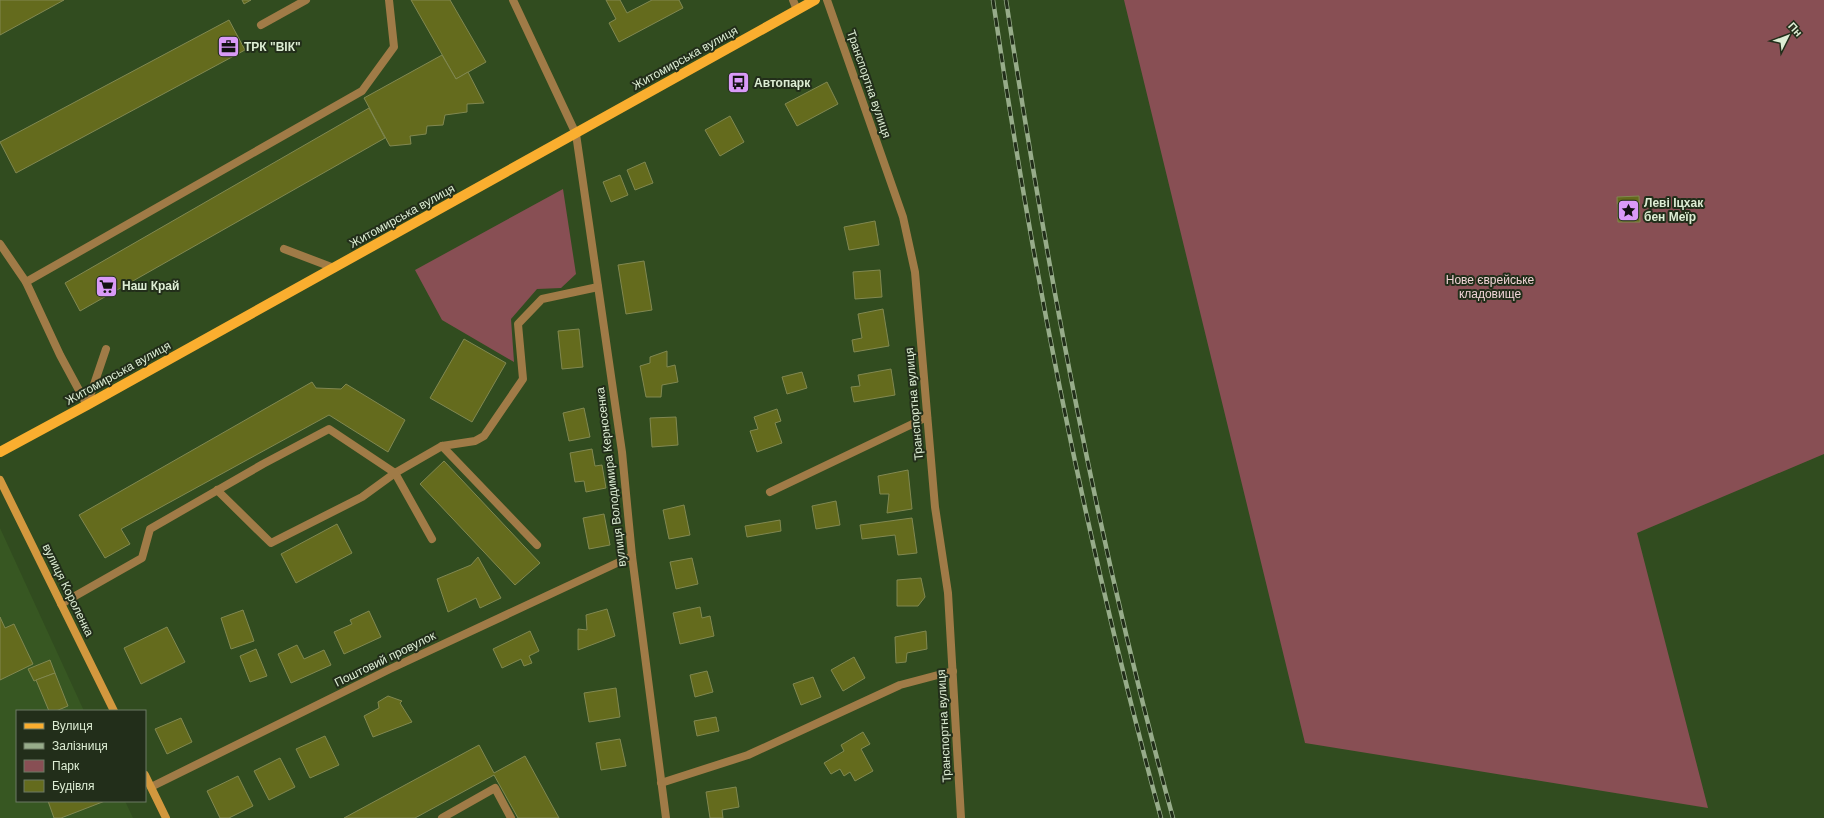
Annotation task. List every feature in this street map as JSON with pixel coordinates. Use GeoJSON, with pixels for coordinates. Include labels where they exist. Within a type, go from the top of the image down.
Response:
{"type":"FeatureCollection","features":[{"type":"Feature","properties":{"kind":"main road","name":"Житомирська вулиця"},"geometry":{"type":"LineString","coordinates":[[0,452],[576,134],[815,0]]}},
{"type":"Feature","properties":{"kind":"main road","name":"вулиця Короленка"},"geometry":{"type":"LineString","coordinates":[[0,480],[114,710]]}},
{"type":"Feature","properties":{"kind":"main road"},"geometry":{"type":"LineString","coordinates":[[146,777],[166,818]]}},
{"type":"Feature","properties":{"kind":"street"},"geometry":{"type":"LineString","coordinates":[[261,25],[306,0]]}},
{"type":"Feature","properties":{"kind":"street"},"geometry":{"type":"LineString","coordinates":[[26,282],[362,91],[394,47],[391,4],[389,0]]}},
{"type":"Feature","properties":{"kind":"street","name":"вулиця Володимира Керносенка"},"geometry":{"type":"LineString","coordinates":[[513,0],[576,134],[622,452],[632,556],[660,783],[666,818]]}},
{"type":"Feature","properties":{"kind":"street"},"geometry":{"type":"LineString","coordinates":[[793,0],[797,10]]}},
{"type":"Feature","properties":{"kind":"street","name":"Транспортна вулиця"},"geometry":{"type":"LineString","coordinates":[[827,0],[903,217],[915,272],[935,507],[948,593],[961,818]]}},
{"type":"Feature","properties":{"kind":"street"},"geometry":{"type":"LineString","coordinates":[[0,244],[26,282],[60,355],[87,405]]}},
{"type":"Feature","properties":{"kind":"street"},"geometry":{"type":"LineString","coordinates":[[284,249],[334,268]]}},
{"type":"Feature","properties":{"kind":"street"},"geometry":{"type":"LineString","coordinates":[[217,490],[271,543],[362,497],[395,473],[442,446],[475,441],[484,436],[523,379],[518,324],[542,299],[598,287]]}},
{"type":"Feature","properties":{"kind":"street"},"geometry":{"type":"LineString","coordinates":[[87,405],[106,349]]}},
{"type":"Feature","properties":{"kind":"street"},"geometry":{"type":"LineString","coordinates":[[770,492],[927,417]]}},
{"type":"Feature","properties":{"kind":"street"},"geometry":{"type":"LineString","coordinates":[[61,604],[142,558],[150,529],[217,490],[329,429],[395,473],[432,539]]}},
{"type":"Feature","properties":{"kind":"street"},"geometry":{"type":"LineString","coordinates":[[442,446],[537,545]]}},
{"type":"Feature","properties":{"kind":"street","name":"Поштовий провулок"},"geometry":{"type":"LineString","coordinates":[[151,787],[383,673],[632,556]]}},
{"type":"Feature","properties":{"kind":"street"},"geometry":{"type":"LineString","coordinates":[[660,783],[748,755],[900,685],[953,671]]}},
{"type":"Feature","properties":{"kind":"street"},"geometry":{"type":"LineString","coordinates":[[442,818],[495,788],[511,818]]}},
{"type":"Feature","properties":{"kind":"shaded area"},"geometry":{"type":"Polygon","coordinates":[[[0,528],[84,710],[16,710],[16,802],[125,802],[133,818],[0,818],[0,528]]]}},
{"type":"Feature","properties":{"kind":"green space","name":"Нове єврейське кладовище"},"geometry":{"type":"Polygon","coordinates":[[[1124,0],[1824,0],[1824,454],[1637,533],[1708,808],[1305,743],[1124,0]]]}},
{"type":"Feature","properties":{"kind":"green space"},"geometry":{"type":"Polygon","coordinates":[[[563,189],[576,274],[561,288],[537,289],[511,319],[514,362],[442,320],[415,270],[563,189]]]}},
{"type":"Feature","properties":{"kind":"building"},"geometry":{"type":"Polygon","coordinates":[[[0,0],[64,0],[0,35],[0,0]]]}},
{"type":"Feature","properties":{"kind":"building"},"geometry":{"type":"Polygon","coordinates":[[[242,0],[251,0],[244,4],[242,0]]]}},
{"type":"Feature","properties":{"kind":"building"},"geometry":{"type":"Polygon","coordinates":[[[411,0],[450,0],[486,62],[456,79],[411,0]]]}},
{"type":"Feature","properties":{"kind":"building"},"geometry":{"type":"Polygon","coordinates":[[[606,0],[620,0],[627,13],[652,0],[679,0],[683,8],[619,42],[609,23],[616,19],[606,0]]]}},
{"type":"Feature","properties":{"kind":"building"},"geometry":{"type":"Polygon","coordinates":[[[229,20],[245,50],[16,173],[0,142],[229,20]]]}},
{"type":"Feature","properties":{"kind":"building"},"geometry":{"type":"Polygon","coordinates":[[[442,55],[456,79],[468,72],[484,103],[467,104],[467,112],[445,115],[443,125],[427,126],[426,134],[410,136],[411,144],[390,146],[364,98],[442,55]]]}},
{"type":"Feature","properties":{"kind":"building"},"geometry":{"type":"Polygon","coordinates":[[[827,82],[838,104],[797,126],[785,104],[827,82]]]}},
{"type":"Feature","properties":{"kind":"building"},"geometry":{"type":"Polygon","coordinates":[[[369,108],[385,138],[80,311],[65,283],[369,108]]]}},
{"type":"Feature","properties":{"kind":"building"},"geometry":{"type":"Polygon","coordinates":[[[730,116],[744,142],[720,156],[705,130],[730,116]]]}},
{"type":"Feature","properties":{"kind":"building"},"geometry":{"type":"Polygon","coordinates":[[[645,162],[653,183],[635,190],[627,170],[645,162]]]}},
{"type":"Feature","properties":{"kind":"building"},"geometry":{"type":"Polygon","coordinates":[[[620,175],[628,195],[611,202],[603,182],[620,175]]]}},
{"type":"Feature","properties":{"kind":"building"},"geometry":{"type":"Polygon","coordinates":[[[1639,196],[1640,222],[1618,222],[1617,197],[1639,196]]]}},
{"type":"Feature","properties":{"kind":"building"},"geometry":{"type":"Polygon","coordinates":[[[875,221],[879,245],[849,250],[844,227],[875,221]]]}},
{"type":"Feature","properties":{"kind":"building"},"geometry":{"type":"Polygon","coordinates":[[[644,261],[652,310],[626,314],[618,265],[644,261]]]}},
{"type":"Feature","properties":{"kind":"building"},"geometry":{"type":"Polygon","coordinates":[[[880,270],[882,297],[855,299],[853,272],[880,270]]]}},
{"type":"Feature","properties":{"kind":"building"},"geometry":{"type":"Polygon","coordinates":[[[883,309],[889,346],[854,352],[852,340],[862,338],[858,314],[883,309]]]}},
{"type":"Feature","properties":{"kind":"building"},"geometry":{"type":"Polygon","coordinates":[[[579,329],[583,367],[562,369],[558,331],[579,329]]]}},
{"type":"Feature","properties":{"kind":"building"},"geometry":{"type":"Polygon","coordinates":[[[464,339],[506,363],[472,422],[430,398],[464,339]]]}},
{"type":"Feature","properties":{"kind":"building"},"geometry":{"type":"Polygon","coordinates":[[[667,351],[667,367],[675,365],[678,382],[662,385],[661,397],[646,397],[640,366],[650,363],[650,357],[667,351]]]}},
{"type":"Feature","properties":{"kind":"building"},"geometry":{"type":"Polygon","coordinates":[[[891,369],[895,395],[854,402],[851,387],[860,386],[858,375],[891,369]]]}},
{"type":"Feature","properties":{"kind":"building"},"geometry":{"type":"Polygon","coordinates":[[[802,372],[807,388],[787,394],[782,377],[802,372]]]}},
{"type":"Feature","properties":{"kind":"building"},"geometry":{"type":"Polygon","coordinates":[[[312,382],[316,388],[341,389],[346,384],[405,420],[388,452],[329,415],[121,529],[130,544],[105,558],[79,515],[312,382]]]}},
{"type":"Feature","properties":{"kind":"building"},"geometry":{"type":"Polygon","coordinates":[[[584,408],[590,437],[569,441],[563,413],[584,408]]]}},
{"type":"Feature","properties":{"kind":"building"},"geometry":{"type":"Polygon","coordinates":[[[777,409],[781,421],[775,423],[782,443],[757,452],[750,431],[758,429],[754,417],[777,409]]]}},
{"type":"Feature","properties":{"kind":"building"},"geometry":{"type":"Polygon","coordinates":[[[676,417],[678,445],[652,447],[650,418],[676,417]]]}},
{"type":"Feature","properties":{"kind":"building"},"geometry":{"type":"Polygon","coordinates":[[[592,449],[595,466],[602,465],[606,488],[586,492],[584,481],[575,482],[570,453],[592,449]]]}},
{"type":"Feature","properties":{"kind":"building"},"geometry":{"type":"Polygon","coordinates":[[[444,461],[540,563],[515,585],[420,484],[444,461]]]}},
{"type":"Feature","properties":{"kind":"building"},"geometry":{"type":"Polygon","coordinates":[[[908,470],[912,509],[887,513],[889,494],[880,494],[878,476],[908,470]]]}},
{"type":"Feature","properties":{"kind":"building"},"geometry":{"type":"Polygon","coordinates":[[[836,501],[840,525],[816,529],[812,506],[836,501]]]}},
{"type":"Feature","properties":{"kind":"building"},"geometry":{"type":"Polygon","coordinates":[[[684,505],[690,535],[669,539],[663,510],[684,505]]]}},
{"type":"Feature","properties":{"kind":"building"},"geometry":{"type":"Polygon","coordinates":[[[604,514],[610,545],[589,549],[583,518],[604,514]]]}},
{"type":"Feature","properties":{"kind":"building"},"geometry":{"type":"Polygon","coordinates":[[[912,518],[917,553],[898,555],[895,535],[862,539],[860,525],[912,518]]]}},
{"type":"Feature","properties":{"kind":"building"},"geometry":{"type":"Polygon","coordinates":[[[780,520],[781,531],[747,537],[745,526],[780,520]]]}},
{"type":"Feature","properties":{"kind":"building"},"geometry":{"type":"Polygon","coordinates":[[[337,524],[352,553],[296,583],[281,554],[337,524]]]}},
{"type":"Feature","properties":{"kind":"building"},"geometry":{"type":"Polygon","coordinates":[[[478,557],[501,598],[480,608],[476,598],[448,612],[437,579],[471,565],[478,557]]]}},
{"type":"Feature","properties":{"kind":"building"},"geometry":{"type":"Polygon","coordinates":[[[692,558],[698,584],[676,589],[670,562],[692,558]]]}},
{"type":"Feature","properties":{"kind":"building"},"geometry":{"type":"Polygon","coordinates":[[[921,578],[925,597],[918,606],[897,606],[897,580],[921,578]]]}},
{"type":"Feature","properties":{"kind":"building"},"geometry":{"type":"Polygon","coordinates":[[[700,607],[702,618],[710,616],[714,636],[680,644],[673,613],[700,607]]]}},
{"type":"Feature","properties":{"kind":"building"},"geometry":{"type":"Polygon","coordinates":[[[607,609],[615,636],[578,650],[578,629],[587,630],[586,615],[607,609]]]}},
{"type":"Feature","properties":{"kind":"building"},"geometry":{"type":"Polygon","coordinates":[[[243,610],[254,641],[231,649],[221,618],[243,610]]]}},
{"type":"Feature","properties":{"kind":"building"},"geometry":{"type":"Polygon","coordinates":[[[369,611],[381,637],[344,654],[334,632],[352,624],[350,620],[369,611]]]}},
{"type":"Feature","properties":{"kind":"building"},"geometry":{"type":"Polygon","coordinates":[[[0,617],[5,628],[14,624],[33,664],[0,680],[0,617]]]}},
{"type":"Feature","properties":{"kind":"building"},"geometry":{"type":"Polygon","coordinates":[[[167,627],[185,662],[141,684],[124,648],[167,627]]]}},
{"type":"Feature","properties":{"kind":"building"},"geometry":{"type":"Polygon","coordinates":[[[530,631],[539,651],[529,656],[532,663],[524,666],[521,659],[502,668],[493,649],[530,631]]]}},
{"type":"Feature","properties":{"kind":"building"},"geometry":{"type":"Polygon","coordinates":[[[926,631],[927,649],[907,653],[906,662],[896,663],[895,637],[926,631]]]}},
{"type":"Feature","properties":{"kind":"building"},"geometry":{"type":"Polygon","coordinates":[[[297,645],[304,659],[324,650],[331,665],[291,683],[278,654],[297,645]]]}},
{"type":"Feature","properties":{"kind":"building"},"geometry":{"type":"Polygon","coordinates":[[[256,649],[267,676],[250,682],[240,656],[256,649]]]}},
{"type":"Feature","properties":{"kind":"building"},"geometry":{"type":"Polygon","coordinates":[[[854,657],[865,678],[843,691],[831,670],[854,657]]]}},
{"type":"Feature","properties":{"kind":"building"},"geometry":{"type":"Polygon","coordinates":[[[50,660],[55,673],[34,681],[28,669],[50,660]]]}},
{"type":"Feature","properties":{"kind":"building"},"geometry":{"type":"Polygon","coordinates":[[[707,671],[713,692],[695,697],[690,675],[707,671]]]}},
{"type":"Feature","properties":{"kind":"building"},"geometry":{"type":"Polygon","coordinates":[[[55,673],[68,706],[58,710],[49,710],[36,680],[55,673]]]}},
{"type":"Feature","properties":{"kind":"building"},"geometry":{"type":"Polygon","coordinates":[[[813,677],[821,697],[801,705],[793,684],[813,677]]]}},
{"type":"Feature","properties":{"kind":"building"},"geometry":{"type":"Polygon","coordinates":[[[616,688],[620,717],[589,722],[584,693],[616,688]]]}},
{"type":"Feature","properties":{"kind":"building"},"geometry":{"type":"Polygon","coordinates":[[[388,696],[402,701],[400,703],[412,722],[373,737],[364,716],[379,708],[378,702],[388,696]]]}},
{"type":"Feature","properties":{"kind":"building"},"geometry":{"type":"Polygon","coordinates":[[[716,717],[719,731],[697,736],[694,721],[716,717]]]}},
{"type":"Feature","properties":{"kind":"building"},"geometry":{"type":"Polygon","coordinates":[[[181,718],[192,742],[167,754],[155,729],[181,718]]]}},
{"type":"Feature","properties":{"kind":"building"},"geometry":{"type":"Polygon","coordinates":[[[863,732],[870,744],[861,749],[873,771],[855,781],[850,772],[844,776],[840,769],[831,774],[824,763],[844,751],[841,745],[863,732]]]}},
{"type":"Feature","properties":{"kind":"building"},"geometry":{"type":"Polygon","coordinates":[[[325,736],[339,765],[310,778],[296,749],[325,736]]]}},
{"type":"Feature","properties":{"kind":"building"},"geometry":{"type":"Polygon","coordinates":[[[620,739],[626,766],[601,770],[596,743],[620,739]]]}},
{"type":"Feature","properties":{"kind":"building"},"geometry":{"type":"Polygon","coordinates":[[[479,745],[494,773],[525,756],[559,818],[518,818],[494,775],[415,818],[344,818],[479,745]]]}},
{"type":"Feature","properties":{"kind":"building"},"geometry":{"type":"Polygon","coordinates":[[[280,758],[295,787],[269,800],[254,771],[280,758]]]}},
{"type":"Feature","properties":{"kind":"building"},"geometry":{"type":"Polygon","coordinates":[[[238,776],[253,806],[229,818],[220,818],[207,791],[238,776]]]}},
{"type":"Feature","properties":{"kind":"building"},"geometry":{"type":"Polygon","coordinates":[[[736,787],[739,807],[722,810],[723,818],[710,818],[706,792],[736,787]]]}},
{"type":"Feature","properties":{"kind":"building"},"geometry":{"type":"Polygon","coordinates":[[[48,802],[102,802],[61,818],[54,818],[48,802]]]}},
{"type":"Feature","properties":{"kind":"railway"},"geometry":{"type":"LineString","coordinates":[[993,0],[1026,206],[1044,309],[1065,412],[1086,514],[1110,616],[1134,717],[1161,818]]}},
{"type":"Feature","properties":{"kind":"railway"},"geometry":{"type":"LineString","coordinates":[[1006,0],[1039,206],[1078,411],[1122,615],[1146,717],[1173,818]]}},
{"type":"Feature","properties":{"kind":"place","name":"ТРК \"ВІК\""},"geometry":{"type":"Point","coordinates":[228,47]}},
{"type":"Feature","properties":{"kind":"place","name":"Автопарк"},"geometry":{"type":"Point","coordinates":[738,83]}},
{"type":"Feature","properties":{"kind":"place","name":"Леві Іцхак бен Меїр"},"geometry":{"type":"Point","coordinates":[1629,210]}},
{"type":"Feature","properties":{"kind":"place","name":"Наш Край"},"geometry":{"type":"Point","coordinates":[107,286]}}]}
